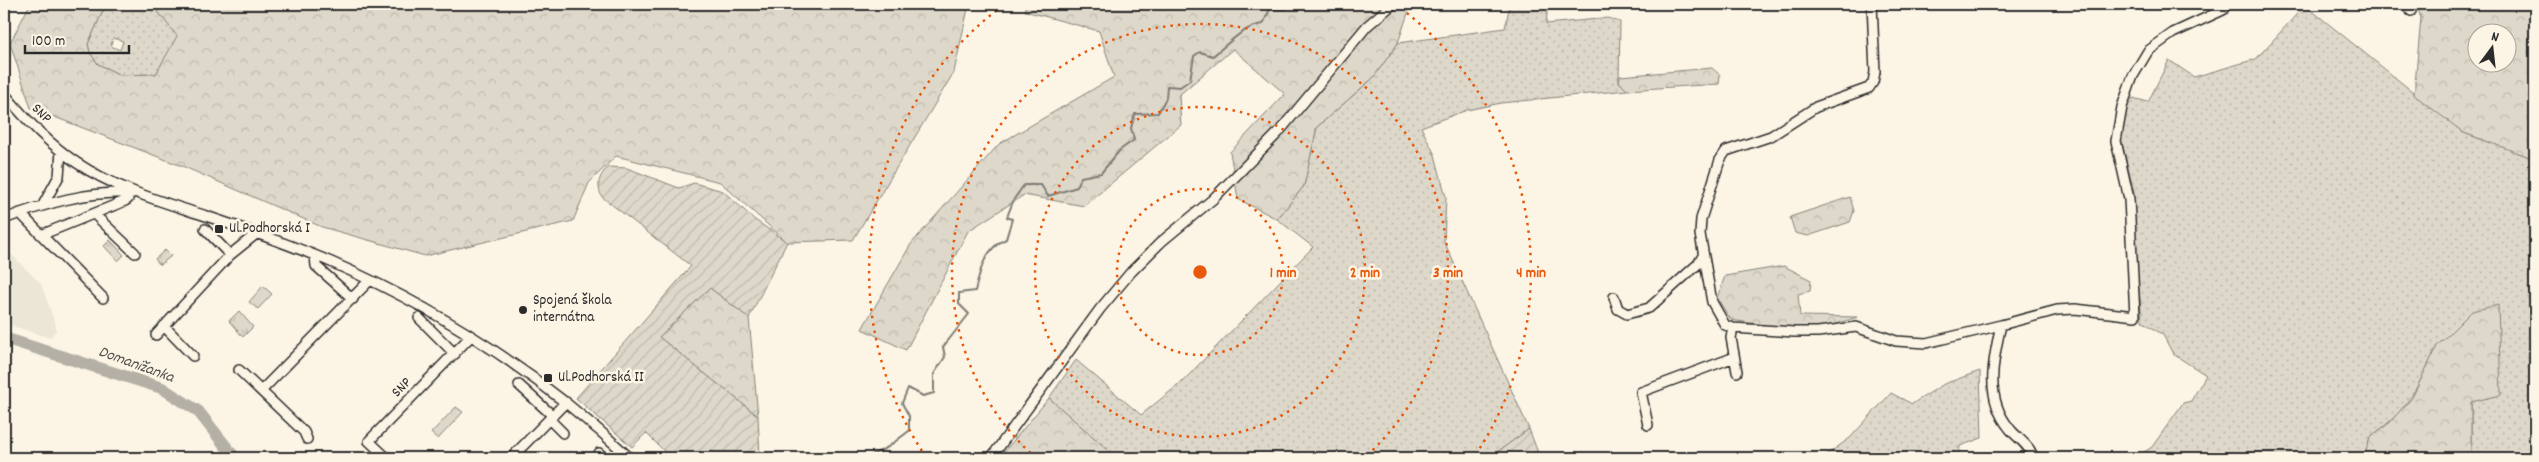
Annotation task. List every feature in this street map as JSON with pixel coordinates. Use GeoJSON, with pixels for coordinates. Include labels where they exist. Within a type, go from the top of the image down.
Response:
{"type":"FeatureCollection","features":[{"type":"Feature","properties":{"kind":"street"},"geometry":{"type":"LineString","coordinates":[[991,458],[1100,309],[1131,272],[1161,242],[1212,199],[1278,133],[1367,26],[1393,4]]}},
{"type":"Feature","properties":{"kind":"street"},"geometry":{"type":"LineString","coordinates":[[1872,4],[1875,72],[1873,82],[1869,88],[1816,107],[1771,136],[1726,151],[1720,160],[1702,220],[1703,256],[1712,302],[1725,325],[1733,328],[1794,332],[1818,332],[1856,327],[1896,341],[1926,343],[2057,310],[2075,308],[2134,316],[2129,199],[2116,141],[2122,108],[2133,76],[2148,51],[2173,33],[2223,10],[2226,4]]}},
{"type":"Feature","properties":{"kind":"street","name":"SNP"},"geometry":{"type":"LineString","coordinates":[[4,93],[27,120],[61,151],[97,175],[141,194],[315,256],[401,295],[515,364],[566,402],[630,458]]}},
{"type":"Feature","properties":{"kind":"street"},"geometry":{"type":"LineString","coordinates":[[43,205],[59,176],[61,151]]}},
{"type":"Feature","properties":{"kind":"street"},"geometry":{"type":"LineString","coordinates":[[41,235],[125,201],[128,199],[128,193]]}},
{"type":"Feature","properties":{"kind":"street","name":"SNP"},"geometry":{"type":"LineString","coordinates":[[4,219],[43,205],[86,194],[141,194]]}},
{"type":"Feature","properties":{"kind":"street"},"geometry":{"type":"LineString","coordinates":[[20,213],[103,298]]}},
{"type":"Feature","properties":{"kind":"street"},"geometry":{"type":"LineString","coordinates":[[94,214],[135,253]]}},
{"type":"Feature","properties":{"kind":"street"},"geometry":{"type":"LineString","coordinates":[[205,229],[230,256]]}},
{"type":"Feature","properties":{"kind":"street"},"geometry":{"type":"LineString","coordinates":[[156,335],[230,256],[256,234]]}},
{"type":"Feature","properties":{"kind":"street"},"geometry":{"type":"LineString","coordinates":[[315,256],[316,266],[353,299]]}},
{"type":"Feature","properties":{"kind":"street"},"geometry":{"type":"LineString","coordinates":[[1614,297],[1618,309],[1627,314],[1649,308],[1698,264],[1703,256]]}},
{"type":"Feature","properties":{"kind":"street"},"geometry":{"type":"LineString","coordinates":[[261,390],[370,280]]}},
{"type":"Feature","properties":{"kind":"street"},"geometry":{"type":"LineString","coordinates":[[419,318],[455,354]]}},
{"type":"Feature","properties":{"kind":"street"},"geometry":{"type":"LineString","coordinates":[[2001,325],[1992,366],[1992,385],[2003,421],[2020,441],[2029,448],[2033,458]]}},
{"type":"Feature","properties":{"kind":"street"},"geometry":{"type":"LineString","coordinates":[[164,326],[193,356]]}},
{"type":"Feature","properties":{"kind":"street"},"geometry":{"type":"LineString","coordinates":[[1733,328],[1731,338],[1737,372]]}},
{"type":"Feature","properties":{"kind":"street","name":"SNP"},"geometry":{"type":"LineString","coordinates":[[387,458],[369,441],[471,336]]}},
{"type":"Feature","properties":{"kind":"street"},"geometry":{"type":"LineString","coordinates":[[1648,424],[1641,392],[1728,360],[1734,354]]}},
{"type":"Feature","properties":{"kind":"street"},"geometry":{"type":"LineString","coordinates":[[239,370],[304,432],[307,438]]}},
{"type":"Feature","properties":{"kind":"street"},"geometry":{"type":"LineString","coordinates":[[519,385],[563,433]]}},
{"type":"Feature","properties":{"kind":"street"},"geometry":{"type":"LineString","coordinates":[[511,458],[566,402]]}},
{"type":"Feature","properties":{"kind":"shaded area"},"geometry":{"type":"Polygon","coordinates":[[[4,247],[41,284],[56,326],[56,330],[50,338],[4,323],[4,247]]]}},
{"type":"Feature","properties":{"kind":"green space"},"geometry":{"type":"Polygon","coordinates":[[[30,4],[106,4],[88,44],[90,53],[98,64],[120,75],[156,74],[177,36],[152,4],[969,4],[954,72],[853,240],[787,242],[720,182],[616,156],[589,183],[573,221],[425,256],[322,227],[182,166],[31,108],[10,43],[30,4]]]}},
{"type":"Feature","properties":{"kind":"green space"},"geometry":{"type":"Polygon","coordinates":[[[106,4],[152,4],[178,36],[156,74],[120,75],[98,64],[90,53],[88,44],[106,4]],[[113,38],[111,46],[120,50],[123,41],[113,38]]]}},
{"type":"Feature","properties":{"kind":"green space"},"geometry":{"type":"Polygon","coordinates":[[[1025,4],[1418,4],[1410,7],[1398,43],[1373,78],[1317,127],[1304,186],[1277,219],[1238,199],[1230,152],[1285,94],[1233,49],[1179,95],[1181,125],[1084,206],[1024,195],[968,231],[906,350],[862,329],[911,244],[999,144],[1114,77],[1099,31],[1025,11],[1025,4]]]}},
{"type":"Feature","properties":{"kind":"green space"},"geometry":{"type":"Polygon","coordinates":[[[1510,4],[1548,4],[1546,24],[1608,18],[1620,22],[1619,82],[1627,90],[1501,103],[1467,110],[1421,127],[1435,155],[1446,197],[1444,241],[1529,429],[1489,458],[1117,458],[1049,398],[1076,360],[1141,415],[1182,382],[1313,247],[1277,219],[1304,186],[1317,127],[1373,78],[1398,43],[1505,28],[1510,4]]]}},
{"type":"Feature","properties":{"kind":"green space"},"geometry":{"type":"Polygon","coordinates":[[[2416,4],[2535,4],[2535,159],[2464,133],[2414,95],[2421,18],[2416,4]]]}},
{"type":"Feature","properties":{"kind":"green space"},"geometry":{"type":"Polygon","coordinates":[[[2305,5],[2464,133],[2535,159],[2535,458],[2471,458],[2471,401],[2437,346],[2411,397],[2394,417],[2370,437],[2364,458],[2135,458],[2152,447],[2183,403],[2191,401],[2206,375],[2173,354],[2163,335],[2142,321],[2135,245],[2134,192],[2121,139],[2123,112],[2133,98],[2148,102],[2169,60],[2194,77],[2256,59],[2305,5]]]}},
{"type":"Feature","properties":{"kind":"green space"},"geometry":{"type":"Polygon","coordinates":[[[1712,68],[1720,75],[1719,84],[1627,90],[1619,82],[1620,76],[1712,68]]]}},
{"type":"Feature","properties":{"kind":"green space"},"geometry":{"type":"Polygon","coordinates":[[[608,167],[627,168],[679,188],[694,183],[723,191],[755,220],[787,242],[749,318],[710,288],[659,337],[758,416],[760,458],[671,458],[646,433],[632,447],[576,398],[691,266],[602,197],[599,180],[608,167]]]}},
{"type":"Feature","properties":{"kind":"green space"},"geometry":{"type":"Polygon","coordinates":[[[1850,197],[1854,211],[1850,222],[1808,236],[1795,233],[1790,217],[1850,197]]]}},
{"type":"Feature","properties":{"kind":"green space"},"geometry":{"type":"Polygon","coordinates":[[[110,240],[124,255],[118,261],[104,246],[110,240]]]}},
{"type":"Feature","properties":{"kind":"green space"},"geometry":{"type":"Polygon","coordinates":[[[165,250],[171,256],[160,265],[155,259],[165,250]]]}},
{"type":"Feature","properties":{"kind":"green space"},"geometry":{"type":"Polygon","coordinates":[[[1784,266],[1811,280],[1810,291],[1798,294],[1800,316],[1858,317],[1826,327],[1783,328],[1731,320],[1717,298],[1725,276],[1784,266]]]}},
{"type":"Feature","properties":{"kind":"green space"},"geometry":{"type":"Polygon","coordinates":[[[263,286],[272,294],[258,309],[249,302],[263,286]]]}},
{"type":"Feature","properties":{"kind":"green space"},"geometry":{"type":"Polygon","coordinates":[[[710,288],[749,318],[758,416],[659,337],[710,288]]]}},
{"type":"Feature","properties":{"kind":"green space"},"geometry":{"type":"Polygon","coordinates":[[[2498,305],[2501,395],[2471,402],[2471,458],[2364,458],[2370,437],[2388,424],[2412,398],[2437,346],[2472,311],[2498,305]]]}},
{"type":"Feature","properties":{"kind":"green space"},"geometry":{"type":"Polygon","coordinates":[[[239,311],[253,327],[243,337],[229,321],[239,311]]]}},
{"type":"Feature","properties":{"kind":"green space"},"geometry":{"type":"Polygon","coordinates":[[[1980,371],[1982,438],[1960,446],[1959,458],[1822,458],[1850,438],[1891,393],[1912,404],[1944,384],[1980,371]]]}},
{"type":"Feature","properties":{"kind":"green space"},"geometry":{"type":"Polygon","coordinates":[[[1049,398],[1117,458],[999,458],[1049,398]]]}},
{"type":"Feature","properties":{"kind":"green space"},"geometry":{"type":"Polygon","coordinates":[[[456,407],[463,412],[438,439],[431,433],[456,407]]]}},
{"type":"Feature","properties":{"kind":"green space"},"geometry":{"type":"Polygon","coordinates":[[[1529,429],[1540,458],[1489,458],[1529,429]]]}},
{"type":"Feature","properties":{"kind":"waterway"},"geometry":{"type":"LineString","coordinates":[[866,458],[888,447],[909,431],[909,416],[902,403],[908,388],[923,396],[934,393],[934,374],[945,357],[943,347],[969,314],[959,304],[959,293],[975,291],[984,260],[993,248],[1006,239],[1012,219],[1007,217],[1014,199],[1024,185],[1041,185],[1048,196],[1077,187],[1081,177],[1101,173],[1120,150],[1134,140],[1131,128],[1135,114],[1158,113],[1166,98],[1167,86],[1180,87],[1190,80],[1194,56],[1200,52],[1213,56],[1249,28],[1263,24],[1270,9],[1287,9],[1291,4]]}},
{"type":"Feature","properties":{"kind":"waterway","name":"Domanižanka"},"geometry":{"type":"LineString","coordinates":[[4,338],[162,388],[198,411],[235,458]]}},
{"type":"Feature","properties":{"kind":"place","name":"Ul.Podhorská I"},"geometry":{"type":"Point","coordinates":[219,229]}},
{"type":"Feature","properties":{"kind":"place","name":"Spojená škola internátna"},"geometry":{"type":"Point","coordinates":[523,310]}},
{"type":"Feature","properties":{"kind":"place","name":"Ul.Podhorská II"},"geometry":{"type":"Point","coordinates":[548,378]}}]}
